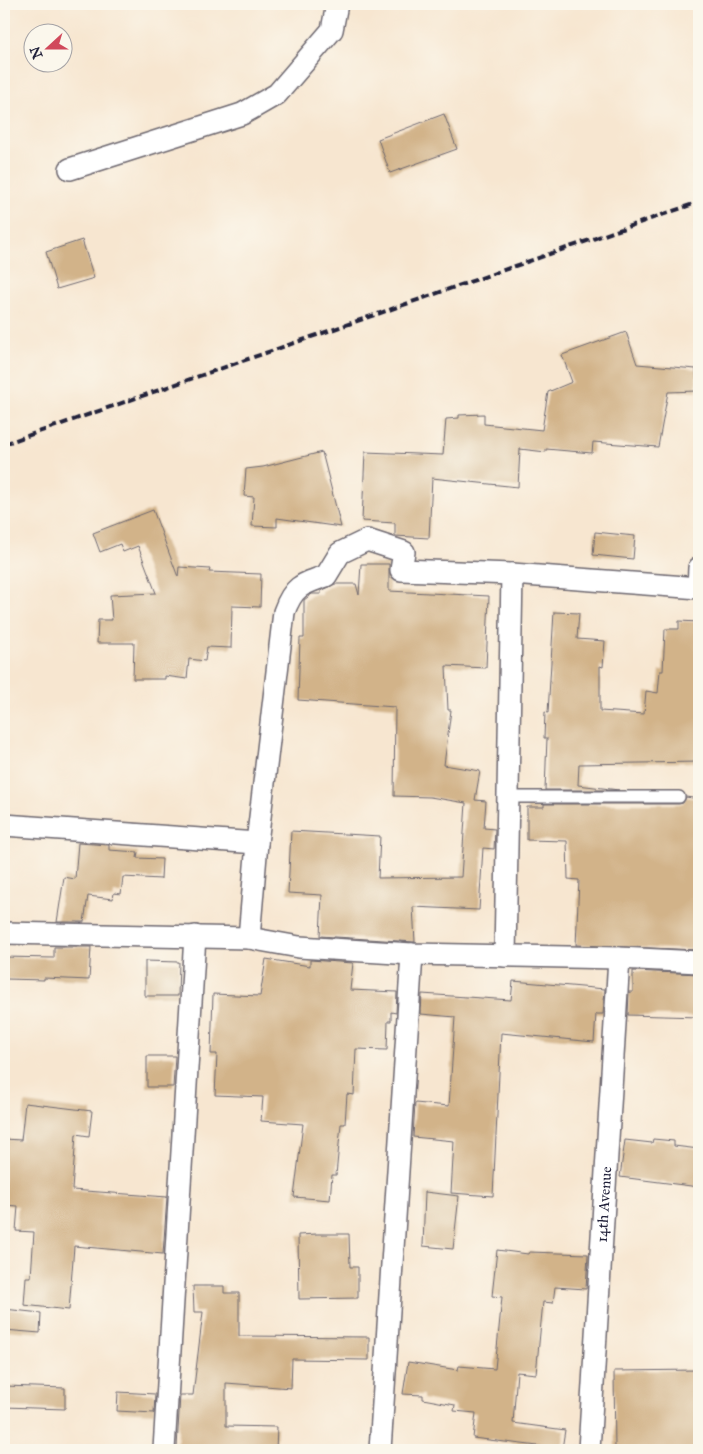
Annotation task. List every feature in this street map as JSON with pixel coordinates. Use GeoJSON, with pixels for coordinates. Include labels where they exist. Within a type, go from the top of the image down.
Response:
{"type":"FeatureCollection","features":[{"type":"Feature","properties":{"kind":"street"},"geometry":{"type":"LineString","coordinates":[[70,169],[242,114],[277,94],[332,30],[337,4]]}},
{"type":"Feature","properties":{"kind":"street"},"geometry":{"type":"LineString","coordinates":[[249,938],[257,843],[284,612],[290,595],[303,583],[326,576],[340,553],[366,540],[404,552],[401,570],[699,582]]}},
{"type":"Feature","properties":{"kind":"street"},"geometry":{"type":"LineString","coordinates":[[506,956],[512,574]]}},
{"type":"Feature","properties":{"kind":"street"},"geometry":{"type":"LineString","coordinates":[[4,825],[257,843]]}},
{"type":"Feature","properties":{"kind":"street"},"geometry":{"type":"LineString","coordinates":[[4,933],[249,938],[299,947],[412,954],[619,958],[699,962]]}},
{"type":"Feature","properties":{"kind":"street"},"geometry":{"type":"LineString","coordinates":[[164,1450],[195,936]]}},
{"type":"Feature","properties":{"kind":"street"},"geometry":{"type":"LineString","coordinates":[[380,1450],[412,954]]}},
{"type":"Feature","properties":{"kind":"street","name":"14th Avenue"},"geometry":{"type":"LineString","coordinates":[[590,1450],[619,958]]}},
{"type":"Feature","properties":{"kind":"lane"},"geometry":{"type":"LineString","coordinates":[[509,797],[678,798]]}},
{"type":"Feature","properties":{"kind":"building"},"geometry":{"type":"Polygon","coordinates":[[[444,114],[457,149],[390,173],[378,139],[444,114]]]}},
{"type":"Feature","properties":{"kind":"building"},"geometry":{"type":"Polygon","coordinates":[[[82,240],[94,278],[57,289],[46,252],[82,240]]]}},
{"type":"Feature","properties":{"kind":"building"},"geometry":{"type":"Polygon","coordinates":[[[626,332],[637,364],[696,369],[697,391],[668,392],[658,447],[593,442],[592,453],[546,449],[546,452],[520,449],[518,487],[432,478],[429,538],[395,536],[395,523],[362,521],[365,452],[443,455],[446,419],[459,418],[459,415],[484,414],[484,424],[542,430],[548,392],[572,382],[562,355],[626,332]]]}},
{"type":"Feature","properties":{"kind":"building"},"geometry":{"type":"Polygon","coordinates":[[[322,452],[341,527],[277,518],[277,527],[252,526],[254,497],[244,496],[246,469],[263,467],[322,452]]]}},
{"type":"Feature","properties":{"kind":"building"},"geometry":{"type":"Polygon","coordinates":[[[153,510],[178,577],[179,567],[210,569],[209,572],[261,574],[260,607],[232,606],[231,648],[207,647],[205,661],[189,659],[187,679],[165,676],[165,679],[133,679],[134,643],[97,643],[98,620],[112,620],[110,595],[156,593],[138,546],[123,552],[120,544],[100,552],[93,533],[153,510]]]}},
{"type":"Feature","properties":{"kind":"building"},"geometry":{"type":"Polygon","coordinates":[[[595,532],[635,536],[633,559],[593,555],[595,532]]]}},
{"type":"Feature","properties":{"kind":"building"},"geometry":{"type":"Polygon","coordinates":[[[361,564],[389,564],[389,591],[489,596],[486,668],[446,666],[448,710],[451,710],[444,765],[480,771],[475,800],[486,801],[484,828],[495,829],[494,849],[483,848],[479,910],[413,907],[415,942],[320,936],[322,895],[288,893],[291,831],[380,836],[378,878],[461,877],[466,803],[430,797],[394,796],[395,707],[298,700],[300,638],[304,638],[304,600],[312,594],[321,594],[321,591],[335,584],[356,584],[359,595],[361,564]]]}},
{"type":"Feature","properties":{"kind":"building"},"geometry":{"type":"Polygon","coordinates":[[[554,612],[579,613],[577,639],[605,641],[603,667],[600,666],[600,711],[644,714],[646,691],[658,693],[660,671],[663,671],[665,629],[679,629],[679,621],[699,622],[699,762],[579,764],[578,785],[619,790],[545,790],[547,738],[544,738],[545,712],[548,713],[554,612]]]}},
{"type":"Feature","properties":{"kind":"building"},"geometry":{"type":"Polygon","coordinates":[[[686,797],[699,799],[699,950],[576,945],[579,880],[568,879],[567,841],[527,840],[527,807],[544,807],[544,804],[679,804],[683,803],[686,797]]]}},
{"type":"Feature","properties":{"kind":"building"},"geometry":{"type":"Polygon","coordinates":[[[78,843],[109,845],[109,850],[138,852],[137,858],[162,859],[161,879],[123,877],[121,894],[114,893],[113,899],[88,896],[84,922],[57,922],[64,877],[75,879],[78,843]]]}},
{"type":"Feature","properties":{"kind":"building"},"geometry":{"type":"Polygon","coordinates":[[[54,947],[91,947],[89,980],[6,979],[6,975],[4,975],[4,957],[54,958],[54,947]]]}},
{"type":"Feature","properties":{"kind":"building"},"geometry":{"type":"Polygon","coordinates":[[[266,959],[310,966],[310,960],[353,963],[350,990],[397,992],[396,1013],[391,1012],[391,1021],[388,1021],[387,1050],[356,1049],[354,1095],[347,1094],[345,1124],[341,1124],[336,1175],[332,1175],[330,1200],[294,1197],[303,1124],[261,1121],[263,1097],[215,1095],[217,1054],[211,1054],[213,994],[260,996],[266,959]]]}},
{"type":"Feature","properties":{"kind":"building"},"geometry":{"type":"Polygon","coordinates":[[[145,961],[179,962],[178,996],[145,996],[145,961]]]}},
{"type":"Feature","properties":{"kind":"building"},"geometry":{"type":"Polygon","coordinates":[[[633,971],[699,974],[699,1017],[628,1015],[629,992],[633,992],[633,971]]]}},
{"type":"Feature","properties":{"kind":"building"},"geometry":{"type":"Polygon","coordinates":[[[513,981],[605,989],[603,1014],[596,1014],[594,1042],[501,1033],[493,1196],[451,1193],[454,1141],[413,1137],[415,1103],[449,1106],[455,1017],[421,1014],[422,994],[511,1000],[513,981]]]}},
{"type":"Feature","properties":{"kind":"building"},"geometry":{"type":"Polygon","coordinates":[[[147,1056],[175,1056],[173,1087],[147,1087],[147,1056]]]}},
{"type":"Feature","properties":{"kind":"building"},"geometry":{"type":"Polygon","coordinates":[[[25,1103],[92,1111],[89,1136],[76,1134],[72,1190],[167,1197],[163,1254],[74,1246],[69,1310],[24,1305],[26,1277],[31,1277],[34,1232],[16,1231],[18,1206],[4,1205],[4,1139],[21,1140],[25,1103]]]}},
{"type":"Feature","properties":{"kind":"building"},"geometry":{"type":"Polygon","coordinates":[[[653,1139],[674,1141],[674,1146],[699,1149],[699,1187],[620,1177],[625,1140],[652,1143],[653,1139]]]}},
{"type":"Feature","properties":{"kind":"building"},"geometry":{"type":"Polygon","coordinates":[[[425,1192],[459,1196],[453,1249],[423,1246],[425,1192]]]}},
{"type":"Feature","properties":{"kind":"building"},"geometry":{"type":"Polygon","coordinates":[[[349,1234],[350,1267],[358,1267],[358,1298],[299,1299],[298,1235],[349,1234]]]}},
{"type":"Feature","properties":{"kind":"building"},"geometry":{"type":"Polygon","coordinates":[[[497,1250],[528,1254],[529,1252],[588,1254],[586,1289],[555,1287],[553,1303],[543,1302],[536,1374],[517,1372],[513,1423],[565,1430],[562,1449],[473,1438],[476,1413],[454,1411],[455,1405],[423,1399],[423,1395],[403,1394],[408,1362],[458,1370],[459,1366],[495,1369],[502,1297],[492,1296],[497,1250]]]}},
{"type":"Feature","properties":{"kind":"building"},"geometry":{"type":"Polygon","coordinates":[[[193,1286],[224,1286],[224,1293],[239,1293],[239,1336],[369,1337],[369,1360],[292,1359],[291,1388],[226,1383],[226,1426],[277,1427],[276,1450],[177,1448],[180,1395],[193,1395],[203,1312],[194,1312],[193,1286]]]}},
{"type":"Feature","properties":{"kind":"building"},"geometry":{"type":"Polygon","coordinates":[[[4,1309],[41,1313],[40,1333],[4,1330],[4,1309]]]}},
{"type":"Feature","properties":{"kind":"building"},"geometry":{"type":"Polygon","coordinates":[[[699,1370],[699,1450],[615,1450],[614,1371],[699,1370]]]}},
{"type":"Feature","properties":{"kind":"building"},"geometry":{"type":"Polygon","coordinates":[[[4,1386],[65,1388],[65,1409],[4,1407],[4,1386]]]}},
{"type":"Feature","properties":{"kind":"building"},"geometry":{"type":"Polygon","coordinates":[[[118,1392],[155,1394],[154,1413],[117,1411],[118,1392]]]}},
{"type":"Feature","properties":{"kind":"railway"},"geometry":{"type":"LineString","coordinates":[[4,444],[699,202]]}}]}
